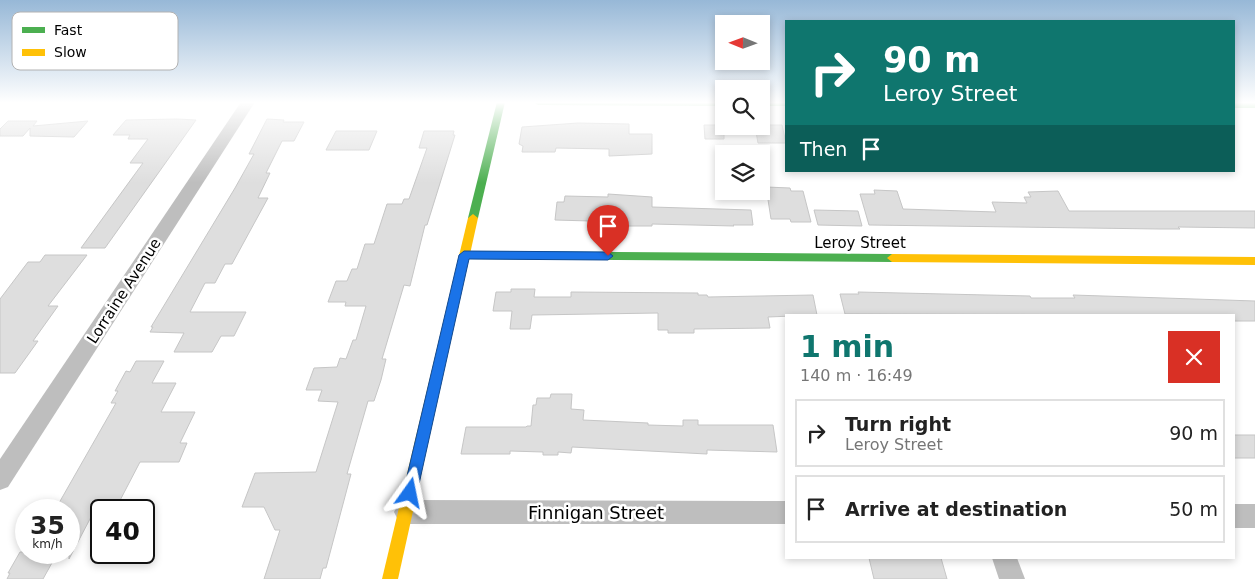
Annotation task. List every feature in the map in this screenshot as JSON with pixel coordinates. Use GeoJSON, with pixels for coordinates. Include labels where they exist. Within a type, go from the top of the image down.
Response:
{"type":"FeatureCollection","features":[{"type":"Feature","properties":{"kind":"street","name":"Lorraine Avenue"},"geometry":{"type":"LineString","coordinates":[[0,480],[230,129]]}},
{"type":"Feature","properties":{"kind":"street"},"geometry":{"type":"LineString","coordinates":[[390,579],[494,129]]}},
{"type":"Feature","properties":{"kind":"street","name":"Leroy Street"},"geometry":{"type":"LineString","coordinates":[[464,255],[1255,261]]}},
{"type":"Feature","properties":{"kind":"street","name":"Finnigan Street"},"geometry":{"type":"LineString","coordinates":[[406,512],[785,513]]}},
{"type":"Feature","properties":{"kind":"street"},"geometry":{"type":"LineString","coordinates":[[1235,516],[1255,516]]}},
{"type":"Feature","properties":{"kind":"street"},"geometry":{"type":"LineString","coordinates":[[1005,559],[1012,579]]}},
{"type":"Feature","properties":{"kind":"building"},"geometry":{"type":"Polygon","coordinates":[[[0,129],[29,129],[23,136],[0,136],[0,129]]]}},
{"type":"Feature","properties":{"kind":"building"},"geometry":{"type":"Polygon","coordinates":[[[30,129],[81,129],[74,137],[30,136],[30,129]]]}},
{"type":"Feature","properties":{"kind":"building"},"geometry":{"type":"Polygon","coordinates":[[[118,129],[190,129],[105,248],[81,248],[143,163],[130,163],[148,139],[128,139],[130,135],[113,135],[118,129]]]}},
{"type":"Feature","properties":{"kind":"building"},"geometry":{"type":"Polygon","coordinates":[[[262,129],[300,129],[294,141],[282,141],[266,173],[270,173],[258,198],[268,198],[232,264],[225,264],[215,283],[205,283],[190,312],[246,312],[234,336],[221,336],[212,352],[174,352],[184,333],[150,332],[153,327],[151,327],[254,154],[249,154],[262,129]]]}},
{"type":"Feature","properties":{"kind":"building"},"geometry":{"type":"Polygon","coordinates":[[[522,129],[629,129],[629,134],[652,134],[652,154],[609,156],[609,149],[556,148],[555,152],[522,152],[523,146],[519,144],[522,129]]]}},
{"type":"Feature","properties":{"kind":"building"},"geometry":{"type":"Polygon","coordinates":[[[704,129],[715,129],[715,135],[724,135],[724,139],[705,139],[704,129]]]}},
{"type":"Feature","properties":{"kind":"building"},"geometry":{"type":"Polygon","coordinates":[[[770,129],[783,129],[785,143],[758,143],[757,135],[770,135],[770,129]]]}},
{"type":"Feature","properties":{"kind":"building"},"geometry":{"type":"Polygon","coordinates":[[[336,131],[377,131],[369,150],[326,150],[336,131]]]}},
{"type":"Feature","properties":{"kind":"building"},"geometry":{"type":"Polygon","coordinates":[[[424,131],[454,131],[453,135],[455,135],[427,225],[425,225],[410,286],[404,285],[382,359],[386,359],[381,380],[374,401],[368,401],[347,474],[351,474],[326,568],[323,568],[320,579],[264,579],[280,530],[275,530],[264,507],[242,507],[255,473],[316,472],[338,402],[318,401],[322,390],[306,390],[314,368],[337,367],[340,358],[346,359],[353,340],[356,340],[366,306],[345,306],[346,302],[328,302],[336,281],[347,281],[352,269],[357,269],[365,244],[374,244],[387,204],[402,204],[404,199],[409,199],[427,148],[419,148],[424,131]]]}},
{"type":"Feature","properties":{"kind":"building"},"geometry":{"type":"Polygon","coordinates":[[[770,187],[803,191],[811,222],[771,219],[768,200],[770,200],[770,187]]]}},
{"type":"Feature","properties":{"kind":"building"},"geometry":{"type":"Polygon","coordinates":[[[874,190],[897,191],[903,209],[996,212],[992,202],[1027,203],[1024,197],[1031,197],[1028,192],[1058,191],[1069,211],[1255,211],[1255,228],[1178,227],[1180,229],[1159,229],[869,225],[860,194],[875,194],[874,190]]]}},
{"type":"Feature","properties":{"kind":"building"},"geometry":{"type":"Polygon","coordinates":[[[608,194],[652,197],[652,207],[751,210],[753,225],[652,224],[652,226],[626,226],[626,222],[555,220],[557,202],[564,202],[565,196],[608,197],[608,194]]]}},
{"type":"Feature","properties":{"kind":"building"},"geometry":{"type":"Polygon","coordinates":[[[814,210],[858,211],[862,226],[818,225],[814,210]]]}},
{"type":"Feature","properties":{"kind":"building"},"geometry":{"type":"Polygon","coordinates":[[[45,255],[87,255],[48,306],[58,306],[33,341],[38,341],[15,373],[0,373],[0,299],[28,262],[40,262],[45,255]]]}},
{"type":"Feature","properties":{"kind":"building"},"geometry":{"type":"Polygon","coordinates":[[[511,289],[535,289],[534,297],[571,297],[571,292],[698,293],[698,295],[707,295],[708,297],[813,295],[817,314],[785,314],[785,316],[768,317],[770,328],[694,329],[694,333],[668,333],[668,330],[658,330],[658,313],[532,315],[530,329],[510,329],[512,311],[493,311],[496,292],[511,292],[511,289]]]}},
{"type":"Feature","properties":{"kind":"building"},"geometry":{"type":"Polygon","coordinates":[[[858,292],[1075,298],[1073,295],[1255,301],[1255,321],[1235,321],[1235,314],[845,314],[840,294],[859,294],[858,292]]]}},
{"type":"Feature","properties":{"kind":"building"},"geometry":{"type":"Polygon","coordinates":[[[136,361],[164,361],[152,383],[176,383],[161,412],[195,412],[180,443],[187,443],[179,462],[140,462],[121,499],[90,499],[90,519],[80,538],[80,499],[61,499],[116,403],[111,403],[118,391],[115,391],[126,371],[130,372],[136,361]]]}},
{"type":"Feature","properties":{"kind":"building"},"geometry":{"type":"Polygon","coordinates":[[[551,394],[572,394],[571,409],[584,410],[583,420],[683,426],[683,420],[698,420],[698,425],[773,425],[777,452],[707,450],[707,454],[572,447],[571,453],[558,452],[558,455],[543,455],[543,452],[510,451],[510,454],[461,454],[466,427],[531,426],[533,405],[536,405],[537,398],[550,398],[551,394]]]}},
{"type":"Feature","properties":{"kind":"building"},"geometry":{"type":"Polygon","coordinates":[[[1235,435],[1255,435],[1255,458],[1235,458],[1235,435]]]}},
{"type":"Feature","properties":{"kind":"building"},"geometry":{"type":"Polygon","coordinates":[[[869,559],[941,559],[947,579],[874,579],[869,559]]]}},
{"type":"Feature","properties":{"kind":"building"},"geometry":{"type":"Polygon","coordinates":[[[15,561],[15,564],[51,564],[43,579],[7,579],[10,573],[8,573],[15,561]]]}},
{"type":"Feature","properties":{"kind":"traffic: fast"},"geometry":{"type":"LineString","coordinates":[[473,218],[494,129]]}},
{"type":"Feature","properties":{"kind":"traffic: fast"},"geometry":{"type":"LineString","coordinates":[[464,255],[892,258]]}},
{"type":"Feature","properties":{"kind":"traffic: slow"},"geometry":{"type":"LineString","coordinates":[[390,579],[473,218]]}},
{"type":"Feature","properties":{"kind":"traffic: slow"},"geometry":{"type":"LineString","coordinates":[[892,258],[1255,261]]}},
{"type":"Feature","properties":{"kind":"route"},"geometry":{"type":"LineString","coordinates":[[410,493],[464,255],[608,256]]}}]}
